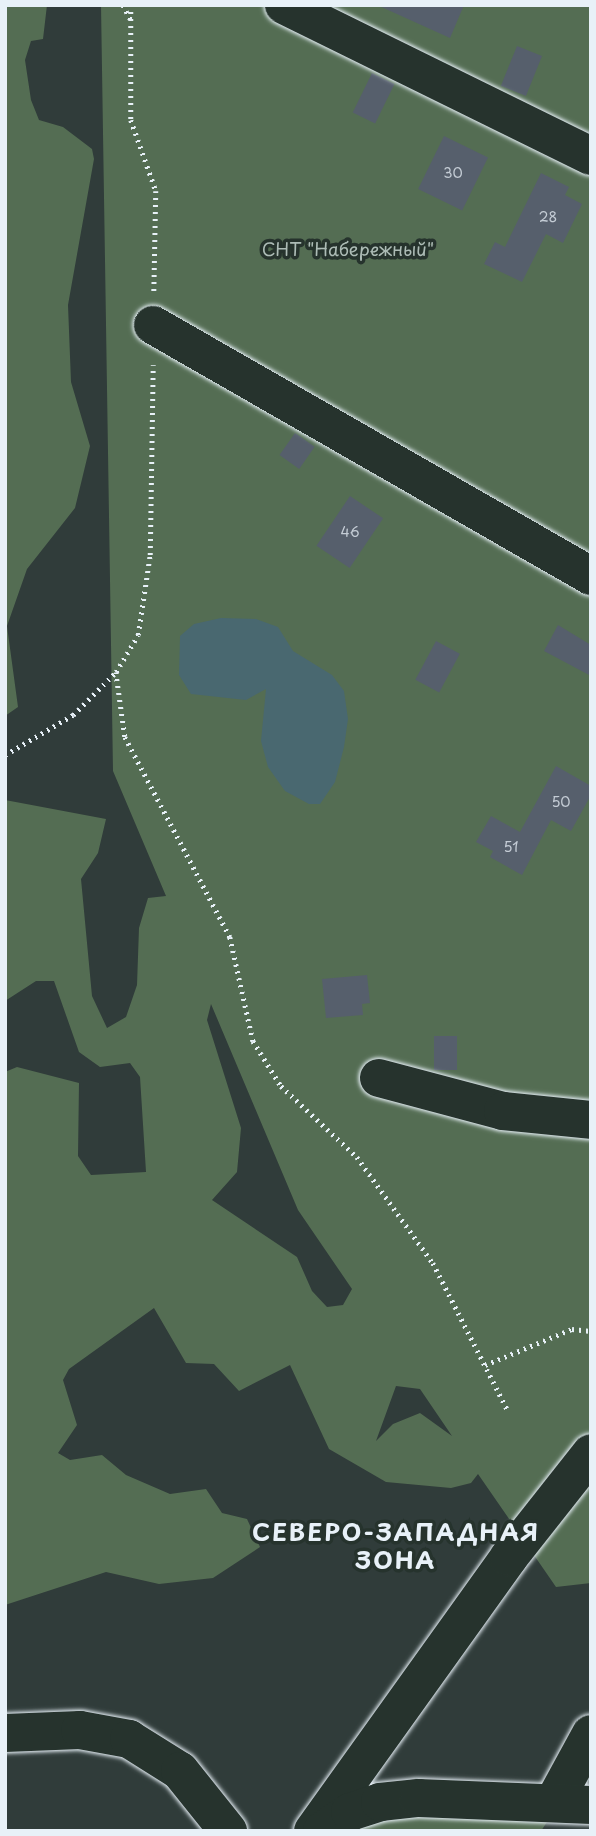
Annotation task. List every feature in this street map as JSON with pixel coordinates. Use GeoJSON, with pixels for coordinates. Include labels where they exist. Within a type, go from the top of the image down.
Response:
{"type":"FeatureCollection","features":[{"type":"Feature","properties":{"kind":"street"},"geometry":{"type":"LineString","coordinates":[[284,5],[591,156]]}},
{"type":"Feature","properties":{"kind":"street"},"geometry":{"type":"LineString","coordinates":[[153,325],[591,576]]}},
{"type":"Feature","properties":{"kind":"street"},"geometry":{"type":"LineString","coordinates":[[379,1078],[503,1111],[591,1120]]}},
{"type":"Feature","properties":{"kind":"street"},"geometry":{"type":"LineString","coordinates":[[313,1831],[509,1557],[591,1453]]}},
{"type":"Feature","properties":{"kind":"street"},"geometry":{"type":"LineString","coordinates":[[5,1733],[80,1730],[129,1739],[180,1772],[228,1831]]}},
{"type":"Feature","properties":{"kind":"street"},"geometry":{"type":"LineString","coordinates":[[322,1831],[351,1812],[380,1802],[573,1802],[591,1734]]}},
{"type":"Feature","properties":{"kind":"path"},"geometry":{"type":"LineString","coordinates":[[123,5],[132,22]]}},
{"type":"Feature","properties":{"kind":"path"},"geometry":{"type":"LineString","coordinates":[[5,755],[73,715],[116,672],[138,635],[150,555],[156,191],[131,120],[131,5]]}},
{"type":"Feature","properties":{"kind":"path"},"geometry":{"type":"LineString","coordinates":[[116,672],[125,737],[230,937],[253,1041],[281,1086],[357,1157],[433,1262],[507,1409]]}},
{"type":"Feature","properties":{"kind":"path"},"geometry":{"type":"LineString","coordinates":[[485,1365],[572,1329],[591,1331]]}},
{"type":"Feature","properties":{"kind":"green space"},"geometry":{"type":"Polygon","coordinates":[[[5,5],[47,5],[43,39],[31,41],[25,60],[31,100],[39,120],[63,127],[92,149],[94,159],[68,305],[71,382],[90,446],[75,508],[27,569],[7,626],[18,707],[5,716],[5,5]]]}},
{"type":"Feature","properties":{"kind":"green space","name":"СНТ \"Набережный\""},"geometry":{"type":"Polygon","coordinates":[[[101,5],[591,5],[591,1583],[556,1587],[478,1474],[471,1483],[451,1488],[386,1482],[329,1449],[290,1365],[239,1391],[214,1364],[186,1363],[154,1308],[69,1369],[63,1380],[77,1425],[58,1453],[70,1460],[102,1455],[126,1475],[170,1494],[206,1489],[222,1513],[247,1519],[260,1547],[213,1578],[159,1584],[106,1572],[5,1605],[5,1072],[17,1067],[79,1083],[78,1156],[91,1175],[146,1172],[140,1077],[130,1063],[100,1067],[79,1052],[54,981],[36,981],[5,1001],[5,800],[106,819],[98,853],[81,879],[92,996],[107,1028],[126,1017],[137,985],[139,928],[148,898],[166,896],[113,771],[101,5]],[[211,1004],[207,1020],[241,1128],[237,1172],[212,1200],[297,1257],[312,1291],[327,1307],[343,1305],[352,1289],[298,1210],[211,1004]],[[396,1386],[376,1441],[393,1424],[420,1413],[452,1436],[420,1389],[396,1386]]]}},
{"type":"Feature","properties":{"kind":"green space"},"geometry":{"type":"Polygon","coordinates":[[[410,1811],[547,1822],[541,1831],[335,1831],[372,1819],[387,1821],[410,1811]]]}},
{"type":"Feature","properties":{"kind":"water"},"geometry":{"type":"Polygon","coordinates":[[[221,618],[256,619],[278,627],[293,651],[332,675],[344,691],[348,719],[344,747],[335,782],[320,804],[309,804],[285,791],[268,767],[261,741],[266,689],[246,700],[191,694],[179,675],[180,636],[194,624],[221,618]]]}},
{"type":"Feature","properties":{"kind":"building"},"geometry":{"type":"Polygon","coordinates":[[[377,5],[464,5],[450,38],[377,5]]]}},
{"type":"Feature","properties":{"kind":"building"},"geometry":{"type":"Polygon","coordinates":[[[517,46],[542,56],[526,96],[501,86],[517,46]]]}},
{"type":"Feature","properties":{"kind":"building"},"geometry":{"type":"Polygon","coordinates":[[[372,73],[394,84],[375,124],[353,113],[372,73]]]}},
{"type":"Feature","properties":{"kind":"building"},"geometry":{"type":"Polygon","coordinates":[[[444,136],[488,157],[462,211],[418,189],[444,136]]]}},
{"type":"Feature","properties":{"kind":"building"},"geometry":{"type":"Polygon","coordinates":[[[541,173],[569,187],[565,195],[582,204],[563,243],[546,234],[522,282],[484,264],[495,242],[505,247],[541,173]]]}},
{"type":"Feature","properties":{"kind":"building"},"geometry":{"type":"Polygon","coordinates":[[[295,433],[315,447],[299,469],[280,455],[295,433]]]}},
{"type":"Feature","properties":{"kind":"building"},"geometry":{"type":"Polygon","coordinates":[[[350,496],[383,518],[350,568],[316,546],[350,496]]]}},
{"type":"Feature","properties":{"kind":"building"},"geometry":{"type":"Polygon","coordinates":[[[558,625],[591,645],[591,676],[544,651],[558,625]]]}},
{"type":"Feature","properties":{"kind":"building"},"geometry":{"type":"Polygon","coordinates":[[[436,641],[460,654],[439,693],[415,680],[436,641]]]}},
{"type":"Feature","properties":{"kind":"building"},"geometry":{"type":"Polygon","coordinates":[[[556,766],[591,786],[591,795],[571,831],[551,820],[522,875],[490,857],[493,851],[476,842],[491,816],[520,832],[556,766]]]}},
{"type":"Feature","properties":{"kind":"building"},"geometry":{"type":"Polygon","coordinates":[[[367,975],[370,1003],[362,1004],[363,1015],[326,1018],[322,979],[367,975]]]}},
{"type":"Feature","properties":{"kind":"building"},"geometry":{"type":"Polygon","coordinates":[[[434,1036],[457,1036],[457,1070],[434,1070],[434,1036]]]}},
{"type":"Feature","properties":{"kind":"district","name":"СЕВЕРО-ЗАПАДНАЯ ЗОНА"},"geometry":{"type":"Point","coordinates":[396,1546]}}]}
